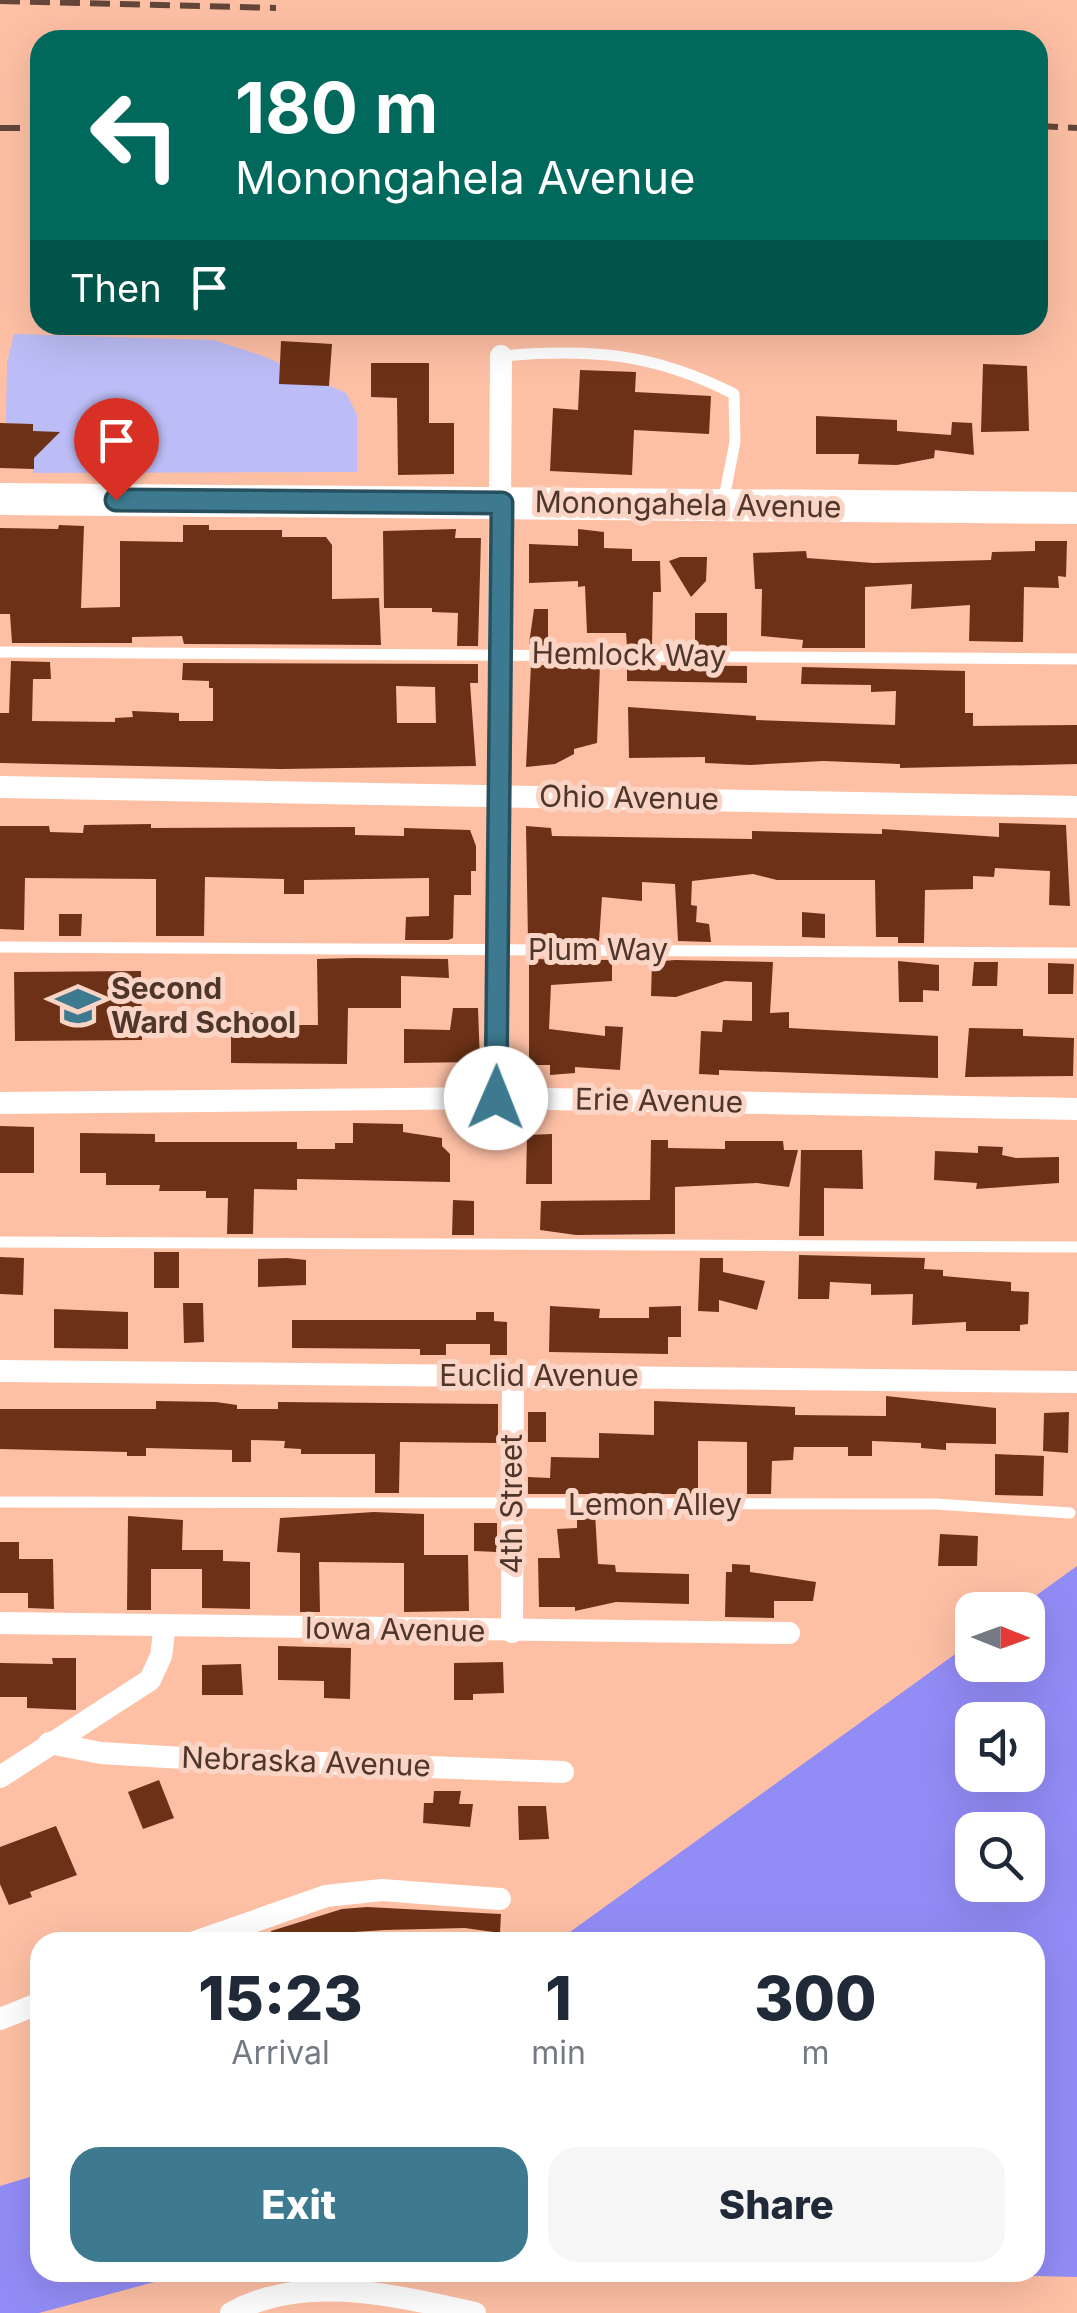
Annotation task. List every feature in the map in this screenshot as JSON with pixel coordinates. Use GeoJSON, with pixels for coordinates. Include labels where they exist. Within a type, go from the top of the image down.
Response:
{"type":"FeatureCollection","features":[{"type":"Feature","properties":{"kind":"main road","name":"Monongahela Avenue"},"geometry":{"type":"LineString","coordinates":[[0,499],[1077,508]]}},
{"type":"Feature","properties":{"kind":"street"},"geometry":{"type":"LineString","coordinates":[[496,1098],[501,356]]}},
{"type":"Feature","properties":{"kind":"street","name":"Ohio Avenue"},"geometry":{"type":"LineString","coordinates":[[0,787],[1077,807]]}},
{"type":"Feature","properties":{"kind":"street","name":"Erie Avenue"},"geometry":{"type":"LineString","coordinates":[[0,1104],[496,1098],[1077,1108]]}},
{"type":"Feature","properties":{"kind":"street","name":"Euclid Avenue"},"geometry":{"type":"LineString","coordinates":[[0,1371],[1077,1382]]}},
{"type":"Feature","properties":{"kind":"street","name":"4th Street"},"geometry":{"type":"LineString","coordinates":[[512,1632],[513,1375]]}},
{"type":"Feature","properties":{"kind":"street","name":"Iowa Avenue"},"geometry":{"type":"LineString","coordinates":[[0,1623],[512,1632],[789,1632]]}},
{"type":"Feature","properties":{"kind":"street"},"geometry":{"type":"LineString","coordinates":[[0,1777],[49,1743],[120,1703],[150,1680],[162,1656],[164,1625]]}},
{"type":"Feature","properties":{"kind":"street","name":"Nebraska Avenue"},"geometry":{"type":"LineString","coordinates":[[49,1743],[68,1749],[183,1758],[564,1772]]}},
{"type":"Feature","properties":{"kind":"street"},"geometry":{"type":"LineString","coordinates":[[223,1932],[326,1896],[382,1890],[500,1900]]}},
{"type":"Feature","properties":{"kind":"street"},"geometry":{"type":"LineString","coordinates":[[0,2019],[30,2007]]}},
{"type":"Feature","properties":{"kind":"street"},"geometry":{"type":"LineString","coordinates":[[230,2313],[260,2297],[369,2290],[475,2313]]}},
{"type":"Feature","properties":{"kind":"lane"},"geometry":{"type":"LineString","coordinates":[[501,356],[547,352],[624,356],[686,369],[734,394],[734,442],[723,507]]}},
{"type":"Feature","properties":{"kind":"lane","name":"Hemlock Way"},"geometry":{"type":"LineString","coordinates":[[0,652],[1077,659]]}},
{"type":"Feature","properties":{"kind":"lane","name":"Plum Way"},"geometry":{"type":"LineString","coordinates":[[0,947],[1077,952]]}},
{"type":"Feature","properties":{"kind":"lane"},"geometry":{"type":"LineString","coordinates":[[0,1242],[1077,1247]]}},
{"type":"Feature","properties":{"kind":"lane","name":"Lemon Alley"},"geometry":{"type":"LineString","coordinates":[[0,1502],[936,1504],[1070,1514]]}},
{"type":"Feature","properties":{"kind":"shaded area"},"geometry":{"type":"Polygon","coordinates":[[[14,334],[214,340],[263,356],[346,393],[357,415],[357,472],[33,473],[33,425],[6,423],[7,363],[14,334]]]}},
{"type":"Feature","properties":{"kind":"shaded area"},"geometry":{"type":"Polygon","coordinates":[[[1077,1566],[1077,2277],[1045,2276],[1045,1932],[570,1932],[955,1654],[955,1682],[1045,1682],[1045,1592],[1041,1592],[1077,1566]]]}},
{"type":"Feature","properties":{"kind":"shaded area"},"geometry":{"type":"Polygon","coordinates":[[[30,2177],[30,2282],[154,2282],[39,2313],[0,2313],[0,2186],[30,2177]]]}},
{"type":"Feature","properties":{"kind":"building"},"geometry":{"type":"Polygon","coordinates":[[[281,341],[332,344],[329,386],[279,384],[281,341]]]}},
{"type":"Feature","properties":{"kind":"building"},"geometry":{"type":"Polygon","coordinates":[[[371,363],[429,363],[429,423],[454,423],[454,474],[398,475],[397,398],[371,397],[371,363]]]}},
{"type":"Feature","properties":{"kind":"building"},"geometry":{"type":"Polygon","coordinates":[[[983,364],[1027,366],[1029,431],[981,432],[983,364]]]}},
{"type":"Feature","properties":{"kind":"building"},"geometry":{"type":"Polygon","coordinates":[[[580,370],[636,372],[635,392],[711,396],[709,434],[634,430],[632,475],[550,471],[553,408],[578,410],[580,370]]]}},
{"type":"Feature","properties":{"kind":"building"},"geometry":{"type":"Polygon","coordinates":[[[816,416],[897,420],[897,431],[951,435],[952,422],[972,423],[974,455],[935,450],[934,458],[897,465],[858,464],[859,454],[816,454],[816,416]]]}},
{"type":"Feature","properties":{"kind":"building"},"geometry":{"type":"Polygon","coordinates":[[[0,423],[33,424],[33,431],[60,432],[34,458],[34,469],[0,468],[0,423]]]}},
{"type":"Feature","properties":{"kind":"building"},"geometry":{"type":"Polygon","coordinates":[[[59,525],[84,526],[81,608],[120,607],[120,541],[183,542],[183,525],[209,525],[209,530],[282,530],[282,537],[326,537],[332,545],[332,599],[379,598],[381,645],[184,644],[182,636],[132,637],[132,643],[12,643],[10,614],[0,614],[0,528],[58,529],[59,525]]]}},
{"type":"Feature","properties":{"kind":"building"},"geometry":{"type":"Polygon","coordinates":[[[456,529],[455,538],[481,538],[478,646],[457,646],[458,613],[432,612],[432,608],[384,608],[383,531],[456,529]]]}},
{"type":"Feature","properties":{"kind":"building"},"geometry":{"type":"Polygon","coordinates":[[[578,529],[604,532],[604,548],[632,549],[632,561],[660,561],[661,592],[653,592],[652,647],[627,647],[626,633],[587,633],[585,586],[578,587],[578,581],[529,583],[529,544],[578,546],[578,529]]]}},
{"type":"Feature","properties":{"kind":"building"},"geometry":{"type":"Polygon","coordinates":[[[1035,541],[1067,541],[1066,577],[1058,576],[1059,588],[1024,587],[1023,642],[969,641],[970,605],[911,609],[912,584],[865,587],[865,648],[802,648],[803,640],[761,636],[762,589],[755,589],[753,553],[806,551],[807,558],[873,563],[991,560],[992,552],[1035,551],[1035,541]]]}},
{"type":"Feature","properties":{"kind":"building"},"geometry":{"type":"Polygon","coordinates":[[[707,557],[706,581],[691,597],[669,561],[707,557]]]}},
{"type":"Feature","properties":{"kind":"building"},"geometry":{"type":"Polygon","coordinates":[[[534,609],[548,609],[548,646],[529,644],[534,609]]]}},
{"type":"Feature","properties":{"kind":"building"},"geometry":{"type":"Polygon","coordinates":[[[695,613],[727,613],[727,647],[695,647],[695,613]]]}},
{"type":"Feature","properties":{"kind":"building"},"geometry":{"type":"Polygon","coordinates":[[[11,661],[50,662],[51,679],[33,679],[32,721],[115,722],[115,718],[133,717],[132,711],[179,713],[179,721],[213,721],[213,688],[209,688],[209,681],[182,680],[183,663],[478,664],[478,683],[470,683],[476,766],[281,769],[0,763],[0,713],[9,713],[11,661]],[[396,686],[397,723],[436,723],[435,687],[396,686]]]}},
{"type":"Feature","properties":{"kind":"building"},"geometry":{"type":"Polygon","coordinates":[[[531,665],[600,665],[597,743],[574,749],[574,754],[555,764],[526,767],[531,665]]]}},
{"type":"Feature","properties":{"kind":"building"},"geometry":{"type":"Polygon","coordinates":[[[627,665],[747,666],[747,683],[627,681],[627,665]]]}},
{"type":"Feature","properties":{"kind":"building"},"geometry":{"type":"Polygon","coordinates":[[[802,667],[965,671],[965,713],[973,713],[973,726],[1077,725],[1077,764],[900,768],[900,764],[823,761],[750,765],[705,763],[705,757],[629,758],[628,707],[756,716],[756,720],[895,725],[896,691],[871,692],[871,685],[801,684],[802,667]]]}},
{"type":"Feature","properties":{"kind":"building"},"geometry":{"type":"Polygon","coordinates":[[[999,823],[1066,825],[1070,906],[1049,905],[1050,871],[995,868],[994,877],[973,876],[973,889],[925,890],[924,943],[898,943],[898,937],[876,937],[875,880],[777,880],[753,874],[692,881],[691,905],[697,906],[696,922],[709,924],[711,942],[678,941],[675,884],[642,882],[642,901],[602,897],[599,941],[528,941],[526,826],[551,828],[552,836],[752,839],[752,831],[882,834],[882,829],[999,837],[999,823]]]}},
{"type":"Feature","properties":{"kind":"building"},"geometry":{"type":"Polygon","coordinates":[[[151,824],[151,828],[355,827],[355,835],[404,836],[404,828],[470,830],[476,846],[476,871],[471,871],[471,895],[454,895],[453,938],[448,940],[405,940],[406,917],[429,916],[429,878],[304,880],[304,894],[284,894],[284,879],[205,877],[204,936],[156,936],[156,879],[25,878],[24,930],[0,929],[0,826],[49,826],[50,832],[83,833],[84,825],[151,824]]]}},
{"type":"Feature","properties":{"kind":"building"},"geometry":{"type":"Polygon","coordinates":[[[802,912],[825,914],[825,938],[802,937],[802,912]]]}},
{"type":"Feature","properties":{"kind":"building"},"geometry":{"type":"Polygon","coordinates":[[[59,914],[82,914],[81,936],[59,936],[59,914]]]}},
{"type":"Feature","properties":{"kind":"building"},"geometry":{"type":"Polygon","coordinates":[[[317,959],[448,959],[449,978],[401,976],[401,1008],[348,1008],[347,1064],[231,1063],[231,1013],[254,1013],[253,1025],[318,1025],[317,959]]]}},
{"type":"Feature","properties":{"kind":"building"},"geometry":{"type":"Polygon","coordinates":[[[529,959],[612,960],[612,981],[551,985],[549,1029],[605,1036],[605,1026],[623,1027],[620,1070],[575,1067],[575,1073],[550,1075],[550,1065],[529,1065],[529,959]]]}},
{"type":"Feature","properties":{"kind":"building"},"geometry":{"type":"Polygon","coordinates":[[[898,961],[939,965],[939,991],[923,990],[923,1002],[899,1002],[898,961]]]}},
{"type":"Feature","properties":{"kind":"building"},"geometry":{"type":"Polygon","coordinates":[[[652,962],[773,962],[770,1013],[789,1012],[789,1028],[938,1036],[938,1078],[719,1070],[719,1075],[699,1074],[701,1031],[722,1032],[723,1020],[752,1021],[752,982],[725,981],[676,997],[651,996],[652,962]]]}},
{"type":"Feature","properties":{"kind":"building"},"geometry":{"type":"Polygon","coordinates":[[[974,962],[998,962],[997,986],[972,986],[974,962]]]}},
{"type":"Feature","properties":{"kind":"building"},"geometry":{"type":"Polygon","coordinates":[[[1048,963],[1074,964],[1073,994],[1048,994],[1048,963]]]}},
{"type":"Feature","properties":{"kind":"building","name":"Second Ward School"},"geometry":{"type":"Polygon","coordinates":[[[141,971],[142,1040],[15,1041],[14,972],[141,971]]]}},
{"type":"Feature","properties":{"kind":"building"},"geometry":{"type":"Polygon","coordinates":[[[453,1008],[478,1008],[480,1062],[404,1063],[404,1029],[450,1030],[453,1008]]]}},
{"type":"Feature","properties":{"kind":"building"},"geometry":{"type":"Polygon","coordinates":[[[969,1028],[1023,1029],[1023,1036],[1074,1038],[1073,1076],[965,1077],[969,1028]]]}},
{"type":"Feature","properties":{"kind":"building"},"geometry":{"type":"Polygon","coordinates":[[[353,1123],[403,1124],[403,1132],[442,1138],[442,1146],[450,1154],[450,1182],[297,1179],[297,1190],[254,1189],[253,1234],[227,1234],[228,1198],[206,1198],[206,1191],[159,1191],[160,1185],[106,1185],[106,1173],[80,1173],[80,1133],[155,1134],[155,1142],[297,1142],[297,1149],[335,1149],[335,1143],[353,1143],[353,1123]]]}},
{"type":"Feature","properties":{"kind":"building"},"geometry":{"type":"Polygon","coordinates":[[[0,1126],[34,1127],[34,1173],[0,1173],[0,1126]]]}},
{"type":"Feature","properties":{"kind":"building"},"geometry":{"type":"Polygon","coordinates":[[[552,1134],[552,1184],[526,1184],[527,1135],[552,1134]]]}},
{"type":"Feature","properties":{"kind":"building"},"geometry":{"type":"Polygon","coordinates":[[[651,1140],[668,1140],[668,1148],[725,1149],[725,1141],[783,1141],[784,1150],[798,1150],[789,1187],[757,1183],[675,1187],[675,1234],[576,1235],[540,1230],[541,1201],[650,1200],[651,1140]]]}},
{"type":"Feature","properties":{"kind":"building"},"geometry":{"type":"Polygon","coordinates":[[[978,1146],[1003,1147],[1002,1155],[1016,1158],[1059,1157],[1059,1183],[976,1189],[977,1183],[934,1180],[935,1151],[978,1153],[978,1146]]]}},
{"type":"Feature","properties":{"kind":"building"},"geometry":{"type":"Polygon","coordinates":[[[801,1150],[862,1150],[863,1189],[824,1188],[824,1236],[799,1236],[801,1150]]]}},
{"type":"Feature","properties":{"kind":"building"},"geometry":{"type":"Polygon","coordinates":[[[453,1200],[474,1201],[474,1235],[452,1235],[453,1200]]]}},
{"type":"Feature","properties":{"kind":"building"},"geometry":{"type":"Polygon","coordinates":[[[154,1252],[179,1252],[179,1288],[154,1288],[154,1252]]]}},
{"type":"Feature","properties":{"kind":"building"},"geometry":{"type":"Polygon","coordinates":[[[799,1255],[925,1258],[924,1269],[943,1270],[943,1276],[1011,1282],[1011,1291],[1029,1292],[1028,1324],[1020,1325],[1020,1331],[966,1331],[966,1322],[912,1325],[913,1294],[871,1295],[871,1284],[830,1282],[829,1299],[798,1299],[799,1255]]]}},
{"type":"Feature","properties":{"kind":"building"},"geometry":{"type":"Polygon","coordinates":[[[0,1257],[24,1258],[23,1295],[0,1294],[0,1257]]]}},
{"type":"Feature","properties":{"kind":"building"},"geometry":{"type":"Polygon","coordinates":[[[700,1258],[723,1258],[723,1272],[765,1281],[757,1310],[719,1300],[719,1312],[698,1311],[700,1258]]]}},
{"type":"Feature","properties":{"kind":"building"},"geometry":{"type":"Polygon","coordinates":[[[258,1259],[306,1260],[306,1285],[258,1287],[258,1259]]]}},
{"type":"Feature","properties":{"kind":"building"},"geometry":{"type":"Polygon","coordinates":[[[183,1303],[203,1303],[204,1342],[184,1343],[183,1303]]]}},
{"type":"Feature","properties":{"kind":"building"},"geometry":{"type":"Polygon","coordinates":[[[550,1306],[600,1309],[599,1318],[649,1318],[649,1307],[681,1306],[681,1337],[668,1337],[668,1354],[549,1352],[550,1306]]]}},
{"type":"Feature","properties":{"kind":"building"},"geometry":{"type":"Polygon","coordinates":[[[54,1309],[128,1312],[128,1349],[54,1348],[54,1309]]]}},
{"type":"Feature","properties":{"kind":"building"},"geometry":{"type":"Polygon","coordinates":[[[476,1312],[494,1312],[494,1321],[507,1322],[507,1355],[490,1355],[490,1344],[446,1344],[446,1355],[420,1355],[420,1349],[292,1348],[292,1320],[476,1320],[476,1312]]]}},
{"type":"Feature","properties":{"kind":"building"},"geometry":{"type":"Polygon","coordinates":[[[886,1396],[996,1408],[996,1444],[946,1443],[946,1450],[921,1448],[921,1443],[872,1441],[872,1456],[848,1456],[848,1447],[794,1447],[793,1460],[772,1461],[771,1494],[747,1494],[747,1442],[698,1441],[698,1494],[528,1494],[528,1477],[550,1478],[551,1457],[599,1458],[599,1433],[654,1435],[654,1401],[795,1407],[795,1415],[886,1416],[886,1396]]]}},
{"type":"Feature","properties":{"kind":"building"},"geometry":{"type":"Polygon","coordinates":[[[156,1401],[216,1402],[237,1405],[237,1409],[278,1409],[278,1402],[498,1404],[498,1443],[400,1442],[399,1493],[375,1493],[375,1454],[301,1454],[301,1449],[284,1448],[285,1441],[251,1440],[251,1462],[232,1462],[232,1450],[146,1448],[146,1456],[127,1456],[127,1452],[0,1449],[0,1409],[156,1409],[156,1401]]]}},
{"type":"Feature","properties":{"kind":"building"},"geometry":{"type":"Polygon","coordinates":[[[528,1412],[546,1412],[546,1442],[528,1442],[528,1412]]]}},
{"type":"Feature","properties":{"kind":"building"},"geometry":{"type":"Polygon","coordinates":[[[1069,1412],[1068,1453],[1043,1451],[1044,1413],[1069,1412]]]}},
{"type":"Feature","properties":{"kind":"building"},"geometry":{"type":"Polygon","coordinates":[[[995,1454],[1044,1456],[1043,1496],[995,1495],[995,1454]]]}},
{"type":"Feature","properties":{"kind":"building"},"geometry":{"type":"Polygon","coordinates":[[[374,1512],[424,1514],[424,1555],[468,1555],[469,1611],[404,1612],[404,1563],[319,1562],[320,1612],[300,1612],[300,1553],[277,1552],[280,1518],[374,1512]]]}},
{"type":"Feature","properties":{"kind":"building"},"geometry":{"type":"Polygon","coordinates":[[[577,1513],[595,1513],[598,1564],[615,1565],[616,1572],[689,1574],[689,1604],[616,1602],[575,1611],[575,1607],[539,1607],[538,1558],[560,1558],[557,1529],[577,1528],[577,1513]]]}},
{"type":"Feature","properties":{"kind":"building"},"geometry":{"type":"Polygon","coordinates":[[[128,1516],[183,1520],[182,1550],[223,1550],[223,1561],[250,1562],[250,1609],[202,1608],[202,1569],[151,1569],[151,1610],[127,1610],[128,1516]]]}},
{"type":"Feature","properties":{"kind":"building"},"geometry":{"type":"Polygon","coordinates":[[[474,1523],[497,1523],[497,1552],[474,1551],[474,1523]]]}},
{"type":"Feature","properties":{"kind":"building"},"geometry":{"type":"Polygon","coordinates":[[[940,1534],[978,1536],[977,1566],[938,1566],[940,1534]]]}},
{"type":"Feature","properties":{"kind":"building"},"geometry":{"type":"Polygon","coordinates":[[[0,1542],[19,1542],[19,1559],[53,1559],[54,1609],[28,1608],[28,1593],[0,1593],[0,1542]]]}},
{"type":"Feature","properties":{"kind":"building"},"geometry":{"type":"Polygon","coordinates":[[[732,1564],[750,1565],[750,1572],[816,1582],[813,1601],[774,1601],[774,1618],[725,1617],[726,1572],[732,1572],[732,1564]]]}},
{"type":"Feature","properties":{"kind":"building"},"geometry":{"type":"Polygon","coordinates":[[[278,1646],[351,1648],[350,1699],[324,1698],[324,1681],[278,1680],[278,1646]]]}},
{"type":"Feature","properties":{"kind":"building"},"geometry":{"type":"Polygon","coordinates":[[[52,1658],[76,1658],[76,1710],[27,1708],[27,1697],[0,1697],[0,1663],[53,1664],[52,1658]]]}},
{"type":"Feature","properties":{"kind":"building"},"geometry":{"type":"Polygon","coordinates":[[[503,1662],[504,1693],[473,1694],[473,1700],[454,1700],[454,1663],[503,1662]]]}},
{"type":"Feature","properties":{"kind":"building"},"geometry":{"type":"Polygon","coordinates":[[[241,1664],[243,1695],[202,1695],[202,1665],[241,1664]]]}},
{"type":"Feature","properties":{"kind":"building"},"geometry":{"type":"Polygon","coordinates":[[[159,1780],[174,1818],[143,1829],[128,1792],[159,1780]]]}},
{"type":"Feature","properties":{"kind":"building"},"geometry":{"type":"Polygon","coordinates":[[[434,1791],[461,1791],[459,1804],[473,1804],[470,1827],[423,1823],[424,1803],[433,1803],[434,1791]]]}},
{"type":"Feature","properties":{"kind":"building"},"geometry":{"type":"Polygon","coordinates":[[[518,1806],[546,1806],[549,1839],[519,1840],[518,1806]]]}},
{"type":"Feature","properties":{"kind":"building"},"geometry":{"type":"Polygon","coordinates":[[[56,1826],[77,1875],[30,1892],[32,1897],[9,1905],[0,1884],[0,1847],[56,1826]]]}},
{"type":"Feature","properties":{"kind":"building"},"geometry":{"type":"Polygon","coordinates":[[[342,1909],[501,1914],[500,1932],[465,1928],[271,1932],[342,1909]]]}},
{"type":"Feature","properties":{"kind":"railway"},"geometry":{"type":"LineString","coordinates":[[0,1],[276,8]]}},
{"type":"Feature","properties":{"kind":"railway"},"geometry":{"type":"LineString","coordinates":[[1048,127],[1077,128]]}},
{"type":"Feature","properties":{"kind":"railway"},"geometry":{"type":"LineString","coordinates":[[0,128],[30,128]]}},
{"type":"Feature","properties":{"kind":"place","name":"Second Ward School"},"geometry":{"type":"Point","coordinates":[78,1006]}},
{"type":"Feature","properties":{"kind":"route"},"geometry":{"type":"LineString","coordinates":[[116,500],[502,503],[496,1098]]}}]}
